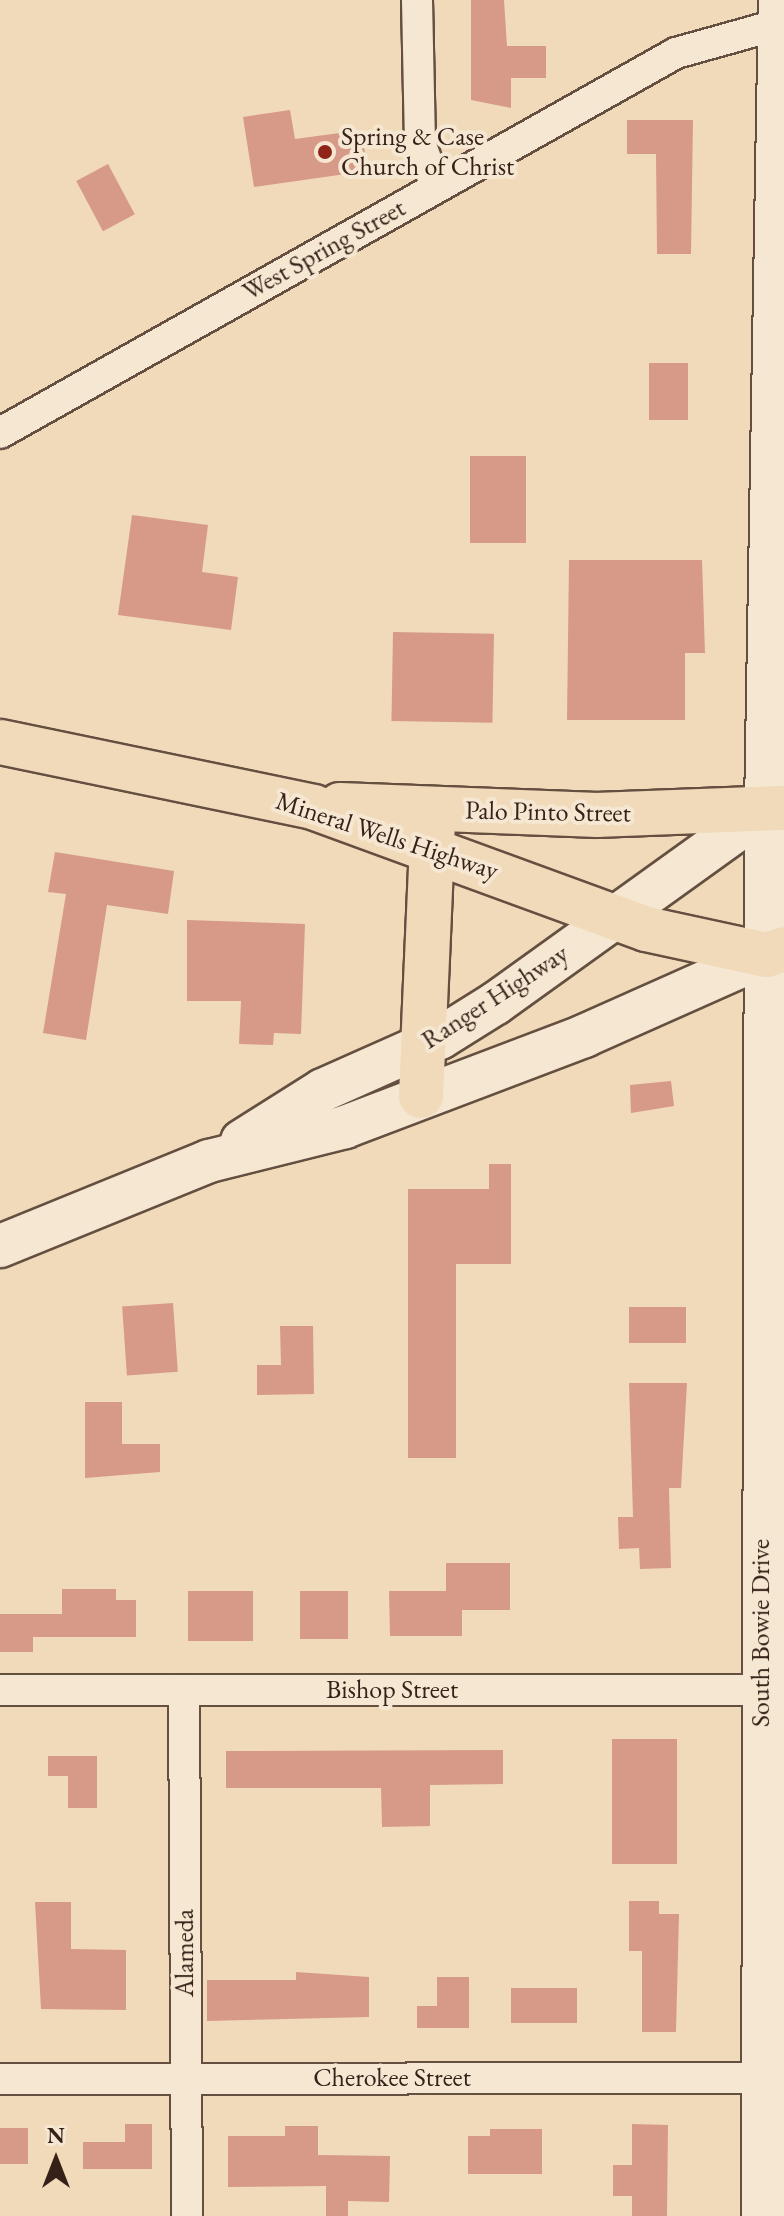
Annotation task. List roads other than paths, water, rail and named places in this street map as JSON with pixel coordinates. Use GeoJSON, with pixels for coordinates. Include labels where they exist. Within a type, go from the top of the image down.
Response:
{"type":"FeatureCollection","features":[{"type":"Feature","properties":{"kind":"main road","name":"Mineral Wells Highway"},"geometry":{"type":"LineString","coordinates":[[0,742],[433,829],[616,917],[775,952]]}},
{"type":"Feature","properties":{"kind":"main road","name":"Palo Pinto Street"},"geometry":{"type":"LineString","coordinates":[[433,829],[457,834],[530,835],[598,815],[775,808]]}},
{"type":"Feature","properties":{"kind":"main road"},"geometry":{"type":"LineString","coordinates":[[421,1096],[433,829]]}},
{"type":"Feature","properties":{"kind":"street"},"geometry":{"type":"LineString","coordinates":[[417,0],[420,142],[436,187]]}},
{"type":"Feature","properties":{"kind":"street","name":"West Spring Street"},"geometry":{"type":"LineString","coordinates":[[0,433],[676,53],[781,16]]}},
{"type":"Feature","properties":{"kind":"street","name":"South Bowie Drive"},"geometry":{"type":"LineString","coordinates":[[763,2216],[773,2078],[775,808],[781,16]]}},
{"type":"Feature","properties":{"kind":"street","name":"Ranger Highway"},"geometry":{"type":"LineString","coordinates":[[209,1161],[323,1090],[422,1046],[775,808]]}},
{"type":"Feature","properties":{"kind":"street","name":"Ranger Highway"},"geometry":{"type":"LineString","coordinates":[[0,1246],[209,1161],[345,1127],[584,1036],[775,952]]}},
{"type":"Feature","properties":{"kind":"street","name":"Bishop Street"},"geometry":{"type":"LineString","coordinates":[[0,1690],[772,1690]]}},
{"type":"Feature","properties":{"kind":"street","name":"Alameda"},"geometry":{"type":"LineString","coordinates":[[184,1690],[187,2216]]}},
{"type":"Feature","properties":{"kind":"street","name":"Cherokee Street"},"geometry":{"type":"LineString","coordinates":[[0,2079],[773,2078]]}},
{"type":"Feature","properties":{"kind":"place","name":"Spring & Case Church of Christ"},"geometry":{"type":"Point","coordinates":[325,152]}}]}
